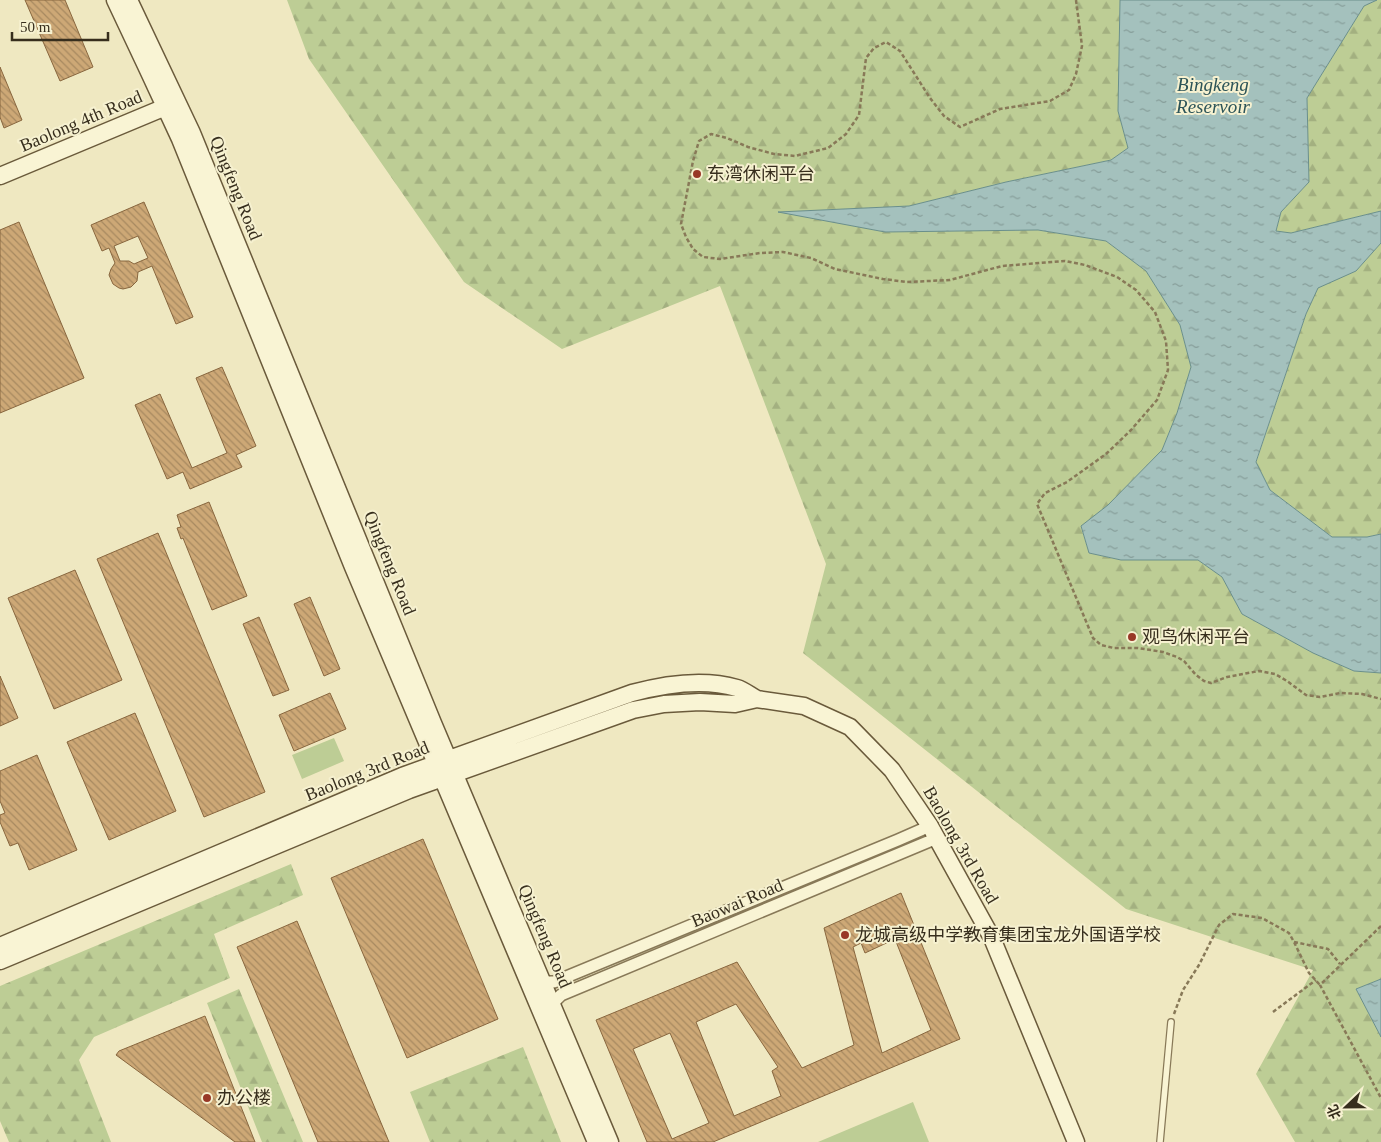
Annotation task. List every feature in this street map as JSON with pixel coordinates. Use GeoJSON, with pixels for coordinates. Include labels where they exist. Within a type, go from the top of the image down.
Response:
{"type":"FeatureCollection","features":[{"type":"Feature","properties":{"kind":"street","name":"Qingfeng Road"},"geometry":{"type":"LineString","coordinates":[[114,0],[171,104]]}},
{"type":"Feature","properties":{"kind":"street","name":"Qingfeng Road"},"geometry":{"type":"LineString","coordinates":[[129,0],[171,104],[180,139],[353,567],[543,982],[610,1142]]}},
{"type":"Feature","properties":{"kind":"street","name":"Baolong 4th Road"},"geometry":{"type":"LineString","coordinates":[[0,176],[171,104]]}},
{"type":"Feature","properties":{"kind":"street","name":"Baolong 3rd Road"},"geometry":{"type":"LineString","coordinates":[[0,946],[402,776],[445,769],[633,710],[664,704],[700,702],[735,704],[758,699],[804,706],[850,727],[892,770],[933,832],[992,938],[1076,1142]]}},
{"type":"Feature","properties":{"kind":"street","name":"Qingfeng Road"},"geometry":{"type":"LineString","coordinates":[[445,769],[596,1142]]}},
{"type":"Feature","properties":{"kind":"street","name":"Baolong 3rd Road"},"geometry":{"type":"LineString","coordinates":[[0,961],[409,790],[445,769]]}},
{"type":"Feature","properties":{"kind":"street","name":"Baowai Road"},"geometry":{"type":"LineString","coordinates":[[543,982],[554,982],[564,978],[898,840],[933,832]]}},
{"type":"Feature","properties":{"kind":"street","name":"Baowai Road"},"geometry":{"type":"LineString","coordinates":[[552,1004],[560,996],[933,832]]}},
{"type":"Feature","properties":{"kind":"lane"},"geometry":{"type":"LineString","coordinates":[[1160,1142],[1171,1022]]}},
{"type":"Feature","properties":{"kind":"path"},"geometry":{"type":"LineString","coordinates":[[1076,0],[1082,46],[1076,74],[1069,90],[1050,102],[1000,109],[960,127],[944,116],[900,51],[886,42],[874,48],[866,58],[859,115],[846,134],[828,148],[796,156],[774,154],[711,134],[699,142],[693,161],[680,224],[693,249],[703,257],[720,259],[760,253],[783,252],[811,258],[836,269],[907,282],[950,280],[1002,266],[1065,261],[1085,264],[1117,277],[1136,290],[1156,312],[1166,341],[1168,370],[1157,400],[1131,430],[1106,454],[1067,482],[1045,493],[1037,504],[1093,638],[1101,645],[1114,648],[1138,648],[1163,652],[1177,657],[1184,661],[1196,675],[1204,681],[1211,683],[1227,677],[1259,671],[1275,674],[1306,695],[1320,697],[1340,693],[1362,694],[1381,700]]}},
{"type":"Feature","properties":{"kind":"path"},"geometry":{"type":"LineString","coordinates":[[1171,1022],[1183,990],[1199,965],[1219,925],[1233,914],[1262,918],[1289,934],[1309,973],[1320,985],[1381,1098]]}},
{"type":"Feature","properties":{"kind":"path"},"geometry":{"type":"LineString","coordinates":[[1320,985],[1381,926]]}},
{"type":"Feature","properties":{"kind":"path"},"geometry":{"type":"LineString","coordinates":[[1294,942],[1328,949],[1340,964]]}},
{"type":"Feature","properties":{"kind":"path"},"geometry":{"type":"LineString","coordinates":[[1273,1012],[1316,980]]}},
{"type":"Feature","properties":{"kind":"green space"},"geometry":{"type":"Polygon","coordinates":[[[287,0],[1120,0],[1118,111],[1128,148],[1111,160],[1006,182],[909,206],[781,212],[885,232],[1038,230],[1106,241],[1146,271],[1180,325],[1191,367],[1177,413],[1162,450],[1108,505],[1081,527],[1089,553],[1121,560],[1198,560],[1222,577],[1242,614],[1313,653],[1354,671],[1381,673],[1381,979],[1356,989],[1381,1037],[1381,1142],[1295,1142],[1256,1074],[1313,970],[1126,909],[803,653],[826,564],[720,286],[562,349],[464,282],[309,59],[287,0]]]}},
{"type":"Feature","properties":{"kind":"green space"},"geometry":{"type":"Polygon","coordinates":[[[1381,0],[1381,211],[1291,233],[1276,232],[1281,212],[1309,182],[1307,98],[1364,6],[1381,0]]]}},
{"type":"Feature","properties":{"kind":"green space"},"geometry":{"type":"Polygon","coordinates":[[[1381,243],[1381,534],[1367,537],[1332,537],[1270,490],[1256,463],[1306,314],[1318,287],[1356,271],[1381,243]]]}},
{"type":"Feature","properties":{"kind":"green space"},"geometry":{"type":"Polygon","coordinates":[[[334,738],[344,761],[302,779],[292,755],[334,738]]]}},
{"type":"Feature","properties":{"kind":"green space"},"geometry":{"type":"Polygon","coordinates":[[[291,864],[303,895],[214,934],[230,978],[94,1037],[79,1060],[111,1142],[9,1142],[0,1121],[0,986],[291,864]]]}},
{"type":"Feature","properties":{"kind":"green space"},"geometry":{"type":"Polygon","coordinates":[[[239,989],[303,1142],[262,1142],[207,1003],[239,989]]]}},
{"type":"Feature","properties":{"kind":"green space"},"geometry":{"type":"Polygon","coordinates":[[[523,1047],[561,1142],[430,1142],[410,1092],[523,1047]]]}},
{"type":"Feature","properties":{"kind":"green space"},"geometry":{"type":"Polygon","coordinates":[[[913,1102],[929,1142],[818,1142],[913,1102]]]}},
{"type":"Feature","properties":{"kind":"water","name":"Bingkeng Reservoir"},"geometry":{"type":"Polygon","coordinates":[[[1120,0],[1377,0],[1364,6],[1307,98],[1309,182],[1281,212],[1276,231],[1291,233],[1381,211],[1381,243],[1356,271],[1318,288],[1306,314],[1256,462],[1270,490],[1332,537],[1367,537],[1381,534],[1381,673],[1354,671],[1313,653],[1242,614],[1222,577],[1198,560],[1121,560],[1089,553],[1081,526],[1108,505],[1162,450],[1177,413],[1191,367],[1180,325],[1146,271],[1106,241],[1038,230],[885,232],[778,212],[909,206],[1006,182],[1111,160],[1128,148],[1118,111],[1120,0]]]}},
{"type":"Feature","properties":{"kind":"water"},"geometry":{"type":"Polygon","coordinates":[[[1381,979],[1381,1037],[1356,989],[1381,979]]]}},
{"type":"Feature","properties":{"kind":"building"},"geometry":{"type":"Polygon","coordinates":[[[25,0],[65,0],[93,67],[60,81],[25,0]]]}},
{"type":"Feature","properties":{"kind":"building"},"geometry":{"type":"Polygon","coordinates":[[[0,67],[22,120],[4,128],[0,117],[0,67]]]}},
{"type":"Feature","properties":{"kind":"building"},"geometry":{"type":"Polygon","coordinates":[[[144,202],[193,317],[176,324],[152,266],[138,272],[137,281],[131,287],[123,289],[113,284],[109,275],[115,263],[109,248],[102,251],[91,225],[144,202]],[[138,236],[114,246],[120,261],[129,261],[134,264],[148,258],[138,236]]]}},
{"type":"Feature","properties":{"kind":"building"},"geometry":{"type":"Polygon","coordinates":[[[19,222],[84,378],[0,413],[0,230],[19,222]]]}},
{"type":"Feature","properties":{"kind":"building"},"geometry":{"type":"Polygon","coordinates":[[[222,367],[256,446],[236,455],[242,467],[190,489],[183,472],[167,479],[135,405],[160,394],[192,468],[227,453],[196,378],[222,367]]]}},
{"type":"Feature","properties":{"kind":"building"},"geometry":{"type":"Polygon","coordinates":[[[209,502],[247,596],[212,610],[183,538],[181,539],[177,528],[181,527],[177,515],[209,502]]]}},
{"type":"Feature","properties":{"kind":"building"},"geometry":{"type":"Polygon","coordinates":[[[158,533],[265,792],[204,817],[97,559],[158,533]]]}},
{"type":"Feature","properties":{"kind":"building"},"geometry":{"type":"Polygon","coordinates":[[[75,570],[122,680],[54,709],[8,598],[75,570]]]}},
{"type":"Feature","properties":{"kind":"building"},"geometry":{"type":"Polygon","coordinates":[[[310,597],[340,669],[324,676],[294,604],[310,597]]]}},
{"type":"Feature","properties":{"kind":"building"},"geometry":{"type":"Polygon","coordinates":[[[259,617],[289,690],[273,696],[243,624],[259,617]]]}},
{"type":"Feature","properties":{"kind":"building"},"geometry":{"type":"Polygon","coordinates":[[[0,676],[18,718],[0,726],[0,676]]]}},
{"type":"Feature","properties":{"kind":"building"},"geometry":{"type":"Polygon","coordinates":[[[330,693],[346,729],[294,751],[279,715],[330,693]]]}},
{"type":"Feature","properties":{"kind":"building"},"geometry":{"type":"Polygon","coordinates":[[[135,713],[176,811],[109,840],[67,742],[135,713]]]}},
{"type":"Feature","properties":{"kind":"building"},"geometry":{"type":"Polygon","coordinates":[[[37,755],[77,850],[29,870],[18,843],[10,846],[0,822],[0,815],[5,813],[0,801],[0,771],[37,755]]]}},
{"type":"Feature","properties":{"kind":"building"},"geometry":{"type":"Polygon","coordinates":[[[423,839],[498,1019],[407,1058],[331,878],[423,839]]]}},
{"type":"Feature","properties":{"kind":"building"},"geometry":{"type":"Polygon","coordinates":[[[901,893],[960,1039],[713,1142],[647,1142],[596,1020],[737,962],[802,1068],[854,1045],[824,928],[901,893]],[[895,939],[865,953],[861,943],[853,947],[882,1053],[931,1030],[895,939]],[[736,1004],[696,1022],[734,1116],[781,1096],[772,1071],[778,1067],[736,1004]],[[670,1033],[633,1049],[672,1139],[709,1123],[670,1033]]]}},
{"type":"Feature","properties":{"kind":"building"},"geometry":{"type":"Polygon","coordinates":[[[297,921],[389,1142],[318,1142],[237,947],[297,921]]]}},
{"type":"Feature","properties":{"kind":"building","name":"办公楼"},"geometry":{"type":"Polygon","coordinates":[[[205,1016],[255,1142],[235,1142],[116,1055],[119,1051],[205,1016]]]}},
{"type":"Feature","properties":{"kind":"place","name":"东湾休闲平台"},"geometry":{"type":"Point","coordinates":[697,174]}},
{"type":"Feature","properties":{"kind":"place","name":"观鸟休闲平台"},"geometry":{"type":"Point","coordinates":[1132,637]}},
{"type":"Feature","properties":{"kind":"place","name":"龙城高级中学教育集团宝龙外国语学校"},"geometry":{"type":"Point","coordinates":[845,935]}},
{"type":"Feature","properties":{"kind":"place","name":"办公楼"},"geometry":{"type":"Point","coordinates":[207,1098]}}]}
